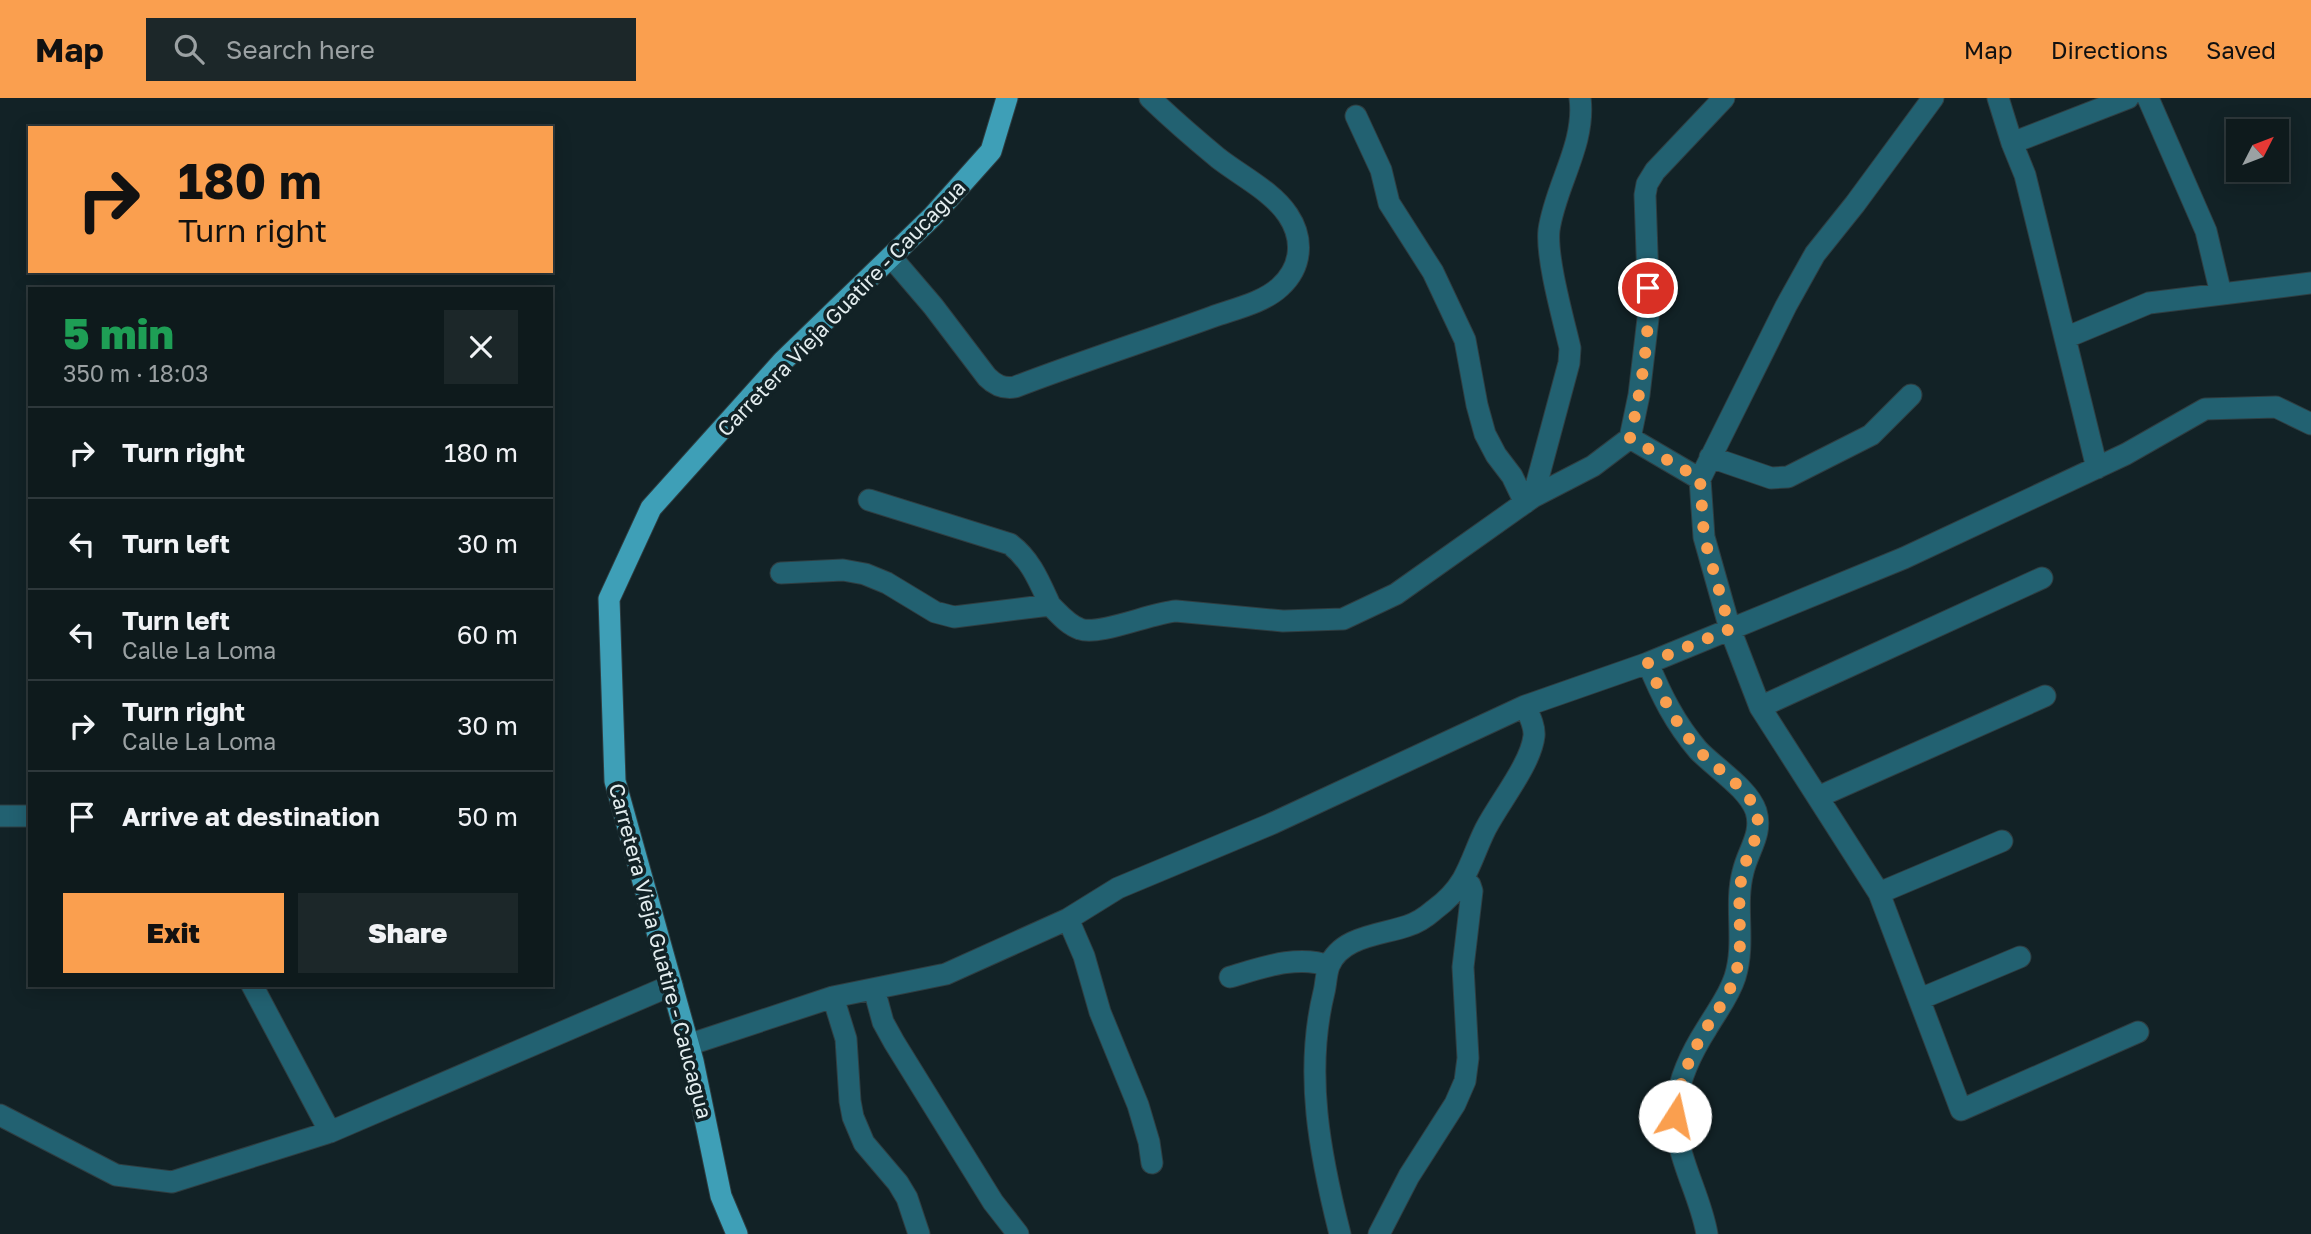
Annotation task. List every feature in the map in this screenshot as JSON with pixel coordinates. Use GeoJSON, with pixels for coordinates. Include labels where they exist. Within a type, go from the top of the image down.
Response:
{"type":"FeatureCollection","features":[{"type":"Feature","properties":{"kind":"main road","name":"Carretera Vieja Guatire - Caucagua"},"geometry":{"type":"LineString","coordinates":[[737,1234],[721,1196],[688,1045],[615,781],[609,599],[650,508],[783,361],[933,216],[991,151],[1007,98]]}},
{"type":"Feature","properties":{"kind":"street"},"geometry":{"type":"LineString","coordinates":[[891,257],[933,306],[987,377],[995,385],[1004,387],[1015,387],[1151,340],[1273,293],[1293,271],[1300,251],[1297,232],[1287,213],[1277,202],[1218,158],[1150,98]]}},
{"type":"Feature","properties":{"kind":"street"},"geometry":{"type":"LineString","coordinates":[[1529,500],[1569,363],[1570,348],[1548,243],[1550,224],[1579,132],[1580,98]]}},
{"type":"Feature","properties":{"kind":"street"},"geometry":{"type":"LineString","coordinates":[[869,500],[1010,544],[1024,555],[1032,566],[1050,605],[1070,625],[1092,632],[1160,612],[1176,611],[1283,621],[1343,619],[1396,594],[1529,500],[1593,466],[1630,438],[1639,395],[1649,310],[1645,195],[1647,184],[1655,171],[1724,98]]}},
{"type":"Feature","properties":{"kind":"street"},"geometry":{"type":"LineString","coordinates":[[1933,98],[1815,254],[1700,479],[1704,537],[1730,629],[1760,707],[1879,893],[1961,1110],[2138,1032]]}},
{"type":"Feature","properties":{"kind":"street"},"geometry":{"type":"LineString","coordinates":[[1998,98],[2025,175],[2097,468]]}},
{"type":"Feature","properties":{"kind":"street"},"geometry":{"type":"LineString","coordinates":[[2012,143],[2128,98]]}},
{"type":"Feature","properties":{"kind":"street"},"geometry":{"type":"LineString","coordinates":[[2148,98],[2206,231],[2221,294]]}},
{"type":"Feature","properties":{"kind":"street"},"geometry":{"type":"LineString","coordinates":[[1356,116],[1381,170],[1389,203],[1433,272],[1465,340],[1485,434],[1496,455],[1529,500]]}},
{"type":"Feature","properties":{"kind":"street"},"geometry":{"type":"LineString","coordinates":[[2065,338],[2149,303],[2311,283]]}},
{"type":"Feature","properties":{"kind":"street"},"geometry":{"type":"LineString","coordinates":[[1710,457],[1771,478],[1788,477],[1871,435],[1911,395]]}},
{"type":"Feature","properties":{"kind":"street"},"geometry":{"type":"LineString","coordinates":[[688,1045],[833,997],[946,974],[1068,919],[1118,888],[1271,824],[1525,706],[1648,663],[1904,558],[2097,468],[2206,409],[2276,407],[2311,424]]}},
{"type":"Feature","properties":{"kind":"street"},"geometry":{"type":"LineString","coordinates":[[1630,438],[1700,479]]}},
{"type":"Feature","properties":{"kind":"street"},"geometry":{"type":"LineString","coordinates":[[781,573],[842,570],[864,574],[887,583],[935,612],[954,617],[1050,605]]}},
{"type":"Feature","properties":{"kind":"street"},"geometry":{"type":"LineString","coordinates":[[1760,707],[2042,578]]}},
{"type":"Feature","properties":{"kind":"street"},"geometry":{"type":"LineString","coordinates":[[1648,663],[1670,713],[1699,750],[1747,795],[1757,813],[1755,842],[1746,860],[1741,882],[1742,944],[1735,978],[1686,1067],[1677,1100],[1676,1132],[1679,1150],[1703,1211],[1707,1234]]}},
{"type":"Feature","properties":{"kind":"street"},"geometry":{"type":"LineString","coordinates":[[1818,797],[2045,696]]}},
{"type":"Feature","properties":{"kind":"street"},"geometry":{"type":"LineString","coordinates":[[1340,1234],[1324,1167],[1314,1069],[1316,1029],[1329,966],[1344,947],[1354,941],[1410,926],[1423,919],[1446,900],[1463,878],[1485,829],[1529,754],[1534,727],[1525,706]]}},
{"type":"Feature","properties":{"kind":"street"},"geometry":{"type":"LineString","coordinates":[[0,816],[28,816]]}},
{"type":"Feature","properties":{"kind":"street"},"geometry":{"type":"LineString","coordinates":[[1879,893],[2002,841]]}},
{"type":"Feature","properties":{"kind":"street"},"geometry":{"type":"LineString","coordinates":[[1379,1234],[1409,1176],[1455,1104],[1465,1081],[1468,1047],[1463,967],[1472,891],[1470,884],[1463,878]]}},
{"type":"Feature","properties":{"kind":"street"},"geometry":{"type":"LineString","coordinates":[[1068,919],[1084,956],[1100,1012],[1138,1105],[1152,1163]]}},
{"type":"Feature","properties":{"kind":"street"},"geometry":{"type":"LineString","coordinates":[[1920,999],[2020,957]]}},
{"type":"Feature","properties":{"kind":"street"},"geometry":{"type":"LineString","coordinates":[[1230,977],[1292,962],[1318,962],[1329,966]]}},
{"type":"Feature","properties":{"kind":"street"},"geometry":{"type":"LineString","coordinates":[[0,1115],[116,1175],[172,1182],[330,1132],[672,985]]}},
{"type":"Feature","properties":{"kind":"street"},"geometry":{"type":"LineString","coordinates":[[253,987],[330,1132]]}},
{"type":"Feature","properties":{"kind":"street"},"geometry":{"type":"LineString","coordinates":[[874,989],[883,1021],[894,1042],[993,1202],[1018,1234]]}},
{"type":"Feature","properties":{"kind":"street"},"geometry":{"type":"LineString","coordinates":[[833,997],[846,1040],[853,1117],[864,1143],[898,1183],[907,1198],[919,1234]]}},
{"type":"Feature","properties":{"kind":"route"},"geometry":{"type":"LineString","coordinates":[[1648,288],[1649,310],[1639,395],[1630,438],[1700,479],[1704,537],[1730,629],[1648,663],[1670,713],[1714,766],[1747,795],[1757,813],[1758,824],[1758,833],[1746,860],[1741,882],[1742,944],[1735,978],[1686,1067],[1675,1116]]}}]}
